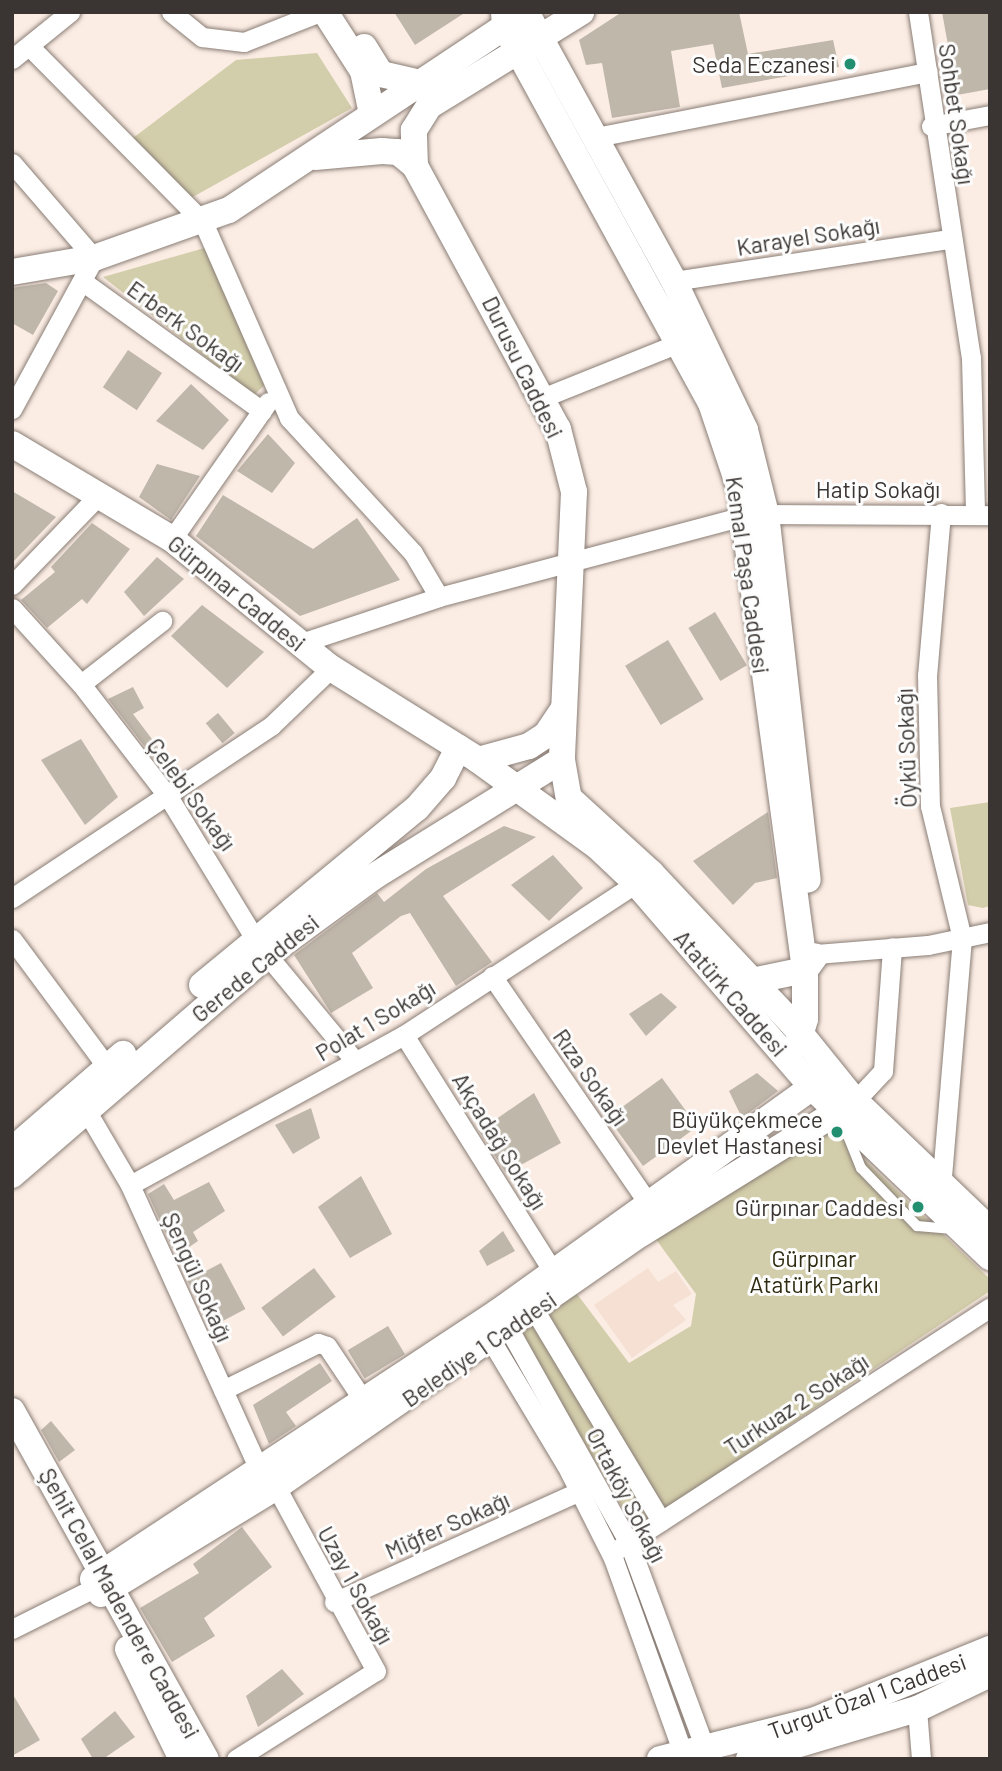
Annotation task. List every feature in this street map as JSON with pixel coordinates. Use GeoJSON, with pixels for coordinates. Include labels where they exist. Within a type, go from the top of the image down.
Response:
{"type":"FeatureCollection","features":[{"type":"Feature","properties":{"kind":"street"},"geometry":{"type":"LineString","coordinates":[[12,59],[70,12]]}},
{"type":"Feature","properties":{"kind":"street"},"geometry":{"type":"LineString","coordinates":[[171,12],[202,37],[244,42],[323,12],[363,71],[372,114]]}},
{"type":"Feature","properties":{"kind":"street"},"geometry":{"type":"LineString","coordinates":[[341,12],[381,74],[419,83]]}},
{"type":"Feature","properties":{"kind":"street"},"geometry":{"type":"LineString","coordinates":[[415,166],[414,130],[429,106],[581,12]]}},
{"type":"Feature","properties":{"kind":"street","name":"Sohbet Sokağı"},"geometry":{"type":"LineString","coordinates":[[918,12],[928,72],[931,126],[950,239],[980,357],[982,515]]}},
{"type":"Feature","properties":{"kind":"street"},"geometry":{"type":"LineString","coordinates":[[12,272],[94,258],[203,222],[315,157],[372,114],[518,15]]}},
{"type":"Feature","properties":{"kind":"street","name":"Kemal Paşa Caddesi"},"geometry":{"type":"LineString","coordinates":[[518,15],[711,403],[740,489],[755,515]]}},
{"type":"Feature","properties":{"kind":"street","name":"Kemal Paşa Caddesi"},"geometry":{"type":"LineString","coordinates":[[531,45],[596,137],[674,281],[745,430],[810,962],[816,1063]]}},
{"type":"Feature","properties":{"kind":"street"},"geometry":{"type":"LineString","coordinates":[[29,46],[203,222],[289,418],[413,553],[439,597]]}},
{"type":"Feature","properties":{"kind":"street"},"geometry":{"type":"LineString","coordinates":[[596,137],[928,72]]}},
{"type":"Feature","properties":{"kind":"street"},"geometry":{"type":"LineString","coordinates":[[931,126],[990,115]]}},
{"type":"Feature","properties":{"kind":"street"},"geometry":{"type":"LineString","coordinates":[[315,157],[398,152],[415,166]]}},
{"type":"Feature","properties":{"kind":"street"},"geometry":{"type":"LineString","coordinates":[[12,163],[94,258]]}},
{"type":"Feature","properties":{"kind":"street","name":"Durusu Caddesi"},"geometry":{"type":"LineString","coordinates":[[415,166],[558,429],[574,492],[573,560],[563,710]]}},
{"type":"Feature","properties":{"kind":"street","name":"Karayel Sokağı"},"geometry":{"type":"LineString","coordinates":[[674,281],[950,239]]}},
{"type":"Feature","properties":{"kind":"street"},"geometry":{"type":"LineString","coordinates":[[12,409],[94,258]]}},
{"type":"Feature","properties":{"kind":"street","name":"Erberk Sokağı"},"geometry":{"type":"LineString","coordinates":[[82,281],[262,411]]}},
{"type":"Feature","properties":{"kind":"street"},"geometry":{"type":"LineString","coordinates":[[542,398],[679,343]]}},
{"type":"Feature","properties":{"kind":"street"},"geometry":{"type":"LineString","coordinates":[[172,539],[276,388]]}},
{"type":"Feature","properties":{"kind":"street","name":"Gürpınar Caddesi"},"geometry":{"type":"LineString","coordinates":[[12,444],[172,539],[331,668],[468,754]]}},
{"type":"Feature","properties":{"kind":"street"},"geometry":{"type":"LineString","coordinates":[[12,585],[100,494]]}},
{"type":"Feature","properties":{"kind":"street","name":"Öykü Sokağı"},"geometry":{"type":"LineString","coordinates":[[941,513],[927,675],[930,806],[962,938],[941,1187]]}},
{"type":"Feature","properties":{"kind":"street","name":"Hatip Sokağı"},"geometry":{"type":"LineString","coordinates":[[301,643],[439,597],[573,560],[755,515],[982,515]]}},
{"type":"Feature","properties":{"kind":"street","name":"Çelebi Sokağı"},"geometry":{"type":"LineString","coordinates":[[12,608],[81,684],[169,798],[261,947],[355,1061]]}},
{"type":"Feature","properties":{"kind":"street"},"geometry":{"type":"LineString","coordinates":[[81,684],[162,621]]}},
{"type":"Feature","properties":{"kind":"street"},"geometry":{"type":"LineString","coordinates":[[12,898],[169,798],[271,726],[331,668]]}},
{"type":"Feature","properties":{"kind":"street"},"geometry":{"type":"LineString","coordinates":[[468,754],[529,746],[546,735],[563,710]]}},
{"type":"Feature","properties":{"kind":"street","name":"Atatürk Caddesi"},"geometry":{"type":"LineString","coordinates":[[563,710],[562,760],[565,787],[576,806],[651,873],[752,981],[847,1106],[960,1230],[990,1257]]}},
{"type":"Feature","properties":{"kind":"street","name":"Atatürk Caddesi"},"geometry":{"type":"LineString","coordinates":[[468,754],[597,846],[636,883],[790,1062],[816,1063]]}},
{"type":"Feature","properties":{"kind":"street","name":"Gerede Caddesi"},"geometry":{"type":"LineString","coordinates":[[12,1150],[80,1102],[261,947],[417,808],[468,754]]}},
{"type":"Feature","properties":{"kind":"street","name":"Gerede Caddesi"},"geometry":{"type":"LineString","coordinates":[[12,1175],[80,1102],[107,1067],[261,947],[519,790],[562,760]]}},
{"type":"Feature","properties":{"kind":"street","name":"Polat 1 Sokağı"},"geometry":{"type":"LineString","coordinates":[[130,1185],[404,1035],[636,883]]}},
{"type":"Feature","properties":{"kind":"street"},"geometry":{"type":"LineString","coordinates":[[752,981],[810,962],[990,932]]}},
{"type":"Feature","properties":{"kind":"street"},"geometry":{"type":"LineString","coordinates":[[12,939],[107,1067]]}},
{"type":"Feature","properties":{"kind":"street"},"geometry":{"type":"LineString","coordinates":[[847,1106],[883,1072],[892,947]]}},
{"type":"Feature","properties":{"kind":"street","name":"Rıza Sokağı"},"geometry":{"type":"LineString","coordinates":[[492,976],[650,1206]]}},
{"type":"Feature","properties":{"kind":"street","name":"Akçadağ Sokağı"},"geometry":{"type":"LineString","coordinates":[[404,1035],[554,1273]]}},
{"type":"Feature","properties":{"kind":"street","name":"Belediye 1 Caddesi"},"geometry":{"type":"LineString","coordinates":[[101,1584],[268,1478],[495,1326],[554,1273],[650,1206],[816,1063]]}},
{"type":"Feature","properties":{"kind":"street","name":"Şengül Sokağı"},"geometry":{"type":"LineString","coordinates":[[80,1102],[130,1185],[223,1390],[268,1478]]}},
{"type":"Feature","properties":{"kind":"street","name":"Atatürk Caddesi"},"geometry":{"type":"LineString","coordinates":[[847,1106],[990,1230]]}},
{"type":"Feature","properties":{"kind":"street","name":"Belediye 1 Caddesi"},"geometry":{"type":"LineString","coordinates":[[268,1478],[363,1400],[495,1326],[535,1311],[642,1233],[847,1106]]}},
{"type":"Feature","properties":{"kind":"street","name":"Turkuaz 2 Sokağı"},"geometry":{"type":"LineString","coordinates":[[611,1553],[990,1307]]}},
{"type":"Feature","properties":{"kind":"street"},"geometry":{"type":"LineString","coordinates":[[535,1311],[662,1521]]}},
{"type":"Feature","properties":{"kind":"street","name":"Ortaköy Sokağı"},"geometry":{"type":"LineString","coordinates":[[495,1326],[588,1488],[629,1543],[683,1754]]}},
{"type":"Feature","properties":{"kind":"street"},"geometry":{"type":"LineString","coordinates":[[223,1390],[318,1343],[327,1346],[363,1400]]}},
{"type":"Feature","properties":{"kind":"street","name":"Şehit Celal Madendere Caddesi"},"geometry":{"type":"LineString","coordinates":[[12,1411],[101,1584],[182,1759]]}},
{"type":"Feature","properties":{"kind":"street","name":"Şehit Celal Madendere Caddesi"},"geometry":{"type":"LineString","coordinates":[[12,1447],[101,1584],[206,1759]]}},
{"type":"Feature","properties":{"kind":"street","name":"Uzay 1 Sokağı"},"geometry":{"type":"LineString","coordinates":[[236,1759],[376,1671],[334,1602],[268,1478]]}},
{"type":"Feature","properties":{"kind":"street","name":"Ortaköy Sokağı"},"geometry":{"type":"LineString","coordinates":[[588,1488],[683,1754]]}},
{"type":"Feature","properties":{"kind":"street","name":"Miğfer Sokağı"},"geometry":{"type":"LineString","coordinates":[[334,1602],[588,1488]]}},
{"type":"Feature","properties":{"kind":"street"},"geometry":{"type":"LineString","coordinates":[[12,1629],[101,1584]]}},
{"type":"Feature","properties":{"kind":"street","name":"Turgut Özal 1 Caddesi"},"geometry":{"type":"LineString","coordinates":[[683,1754],[913,1698],[990,1649]]}},
{"type":"Feature","properties":{"kind":"street","name":"Turgut Özal 1 Caddesi"},"geometry":{"type":"LineString","coordinates":[[749,1759],[913,1698],[990,1674]]}},
{"type":"Feature","properties":{"kind":"street"},"geometry":{"type":"LineString","coordinates":[[913,1698],[921,1759]]}},
{"type":"Feature","properties":{"kind":"shaded area"},"geometry":{"type":"Polygon","coordinates":[[[648,1268],[658,1282],[676,1271],[692,1294],[673,1305],[686,1320],[632,1358],[594,1305],[648,1268]]]}},
{"type":"Feature","properties":{"kind":"green space"},"geometry":{"type":"Polygon","coordinates":[[[317,53],[352,108],[191,198],[133,138],[236,60],[317,53]]]}},
{"type":"Feature","properties":{"kind":"green space"},"geometry":{"type":"Polygon","coordinates":[[[208,247],[269,381],[254,395],[103,277],[208,247]]]}},
{"type":"Feature","properties":{"kind":"green space"},"geometry":{"type":"Polygon","coordinates":[[[990,802],[990,906],[983,908],[968,905],[950,808],[990,802]]]}},
{"type":"Feature","properties":{"kind":"green space","name":"Gürpınar Atatürk Parkı"},"geometry":{"type":"Polygon","coordinates":[[[829,1126],[990,1279],[990,1291],[635,1529],[519,1331],[577,1294],[629,1363],[691,1326],[696,1294],[655,1238],[829,1126]]]}},
{"type":"Feature","properties":{"kind":"building"},"geometry":{"type":"Polygon","coordinates":[[[394,12],[466,12],[415,45],[394,12]]]}},
{"type":"Feature","properties":{"kind":"building"},"geometry":{"type":"Polygon","coordinates":[[[622,12],[739,12],[748,54],[833,40],[839,67],[722,88],[713,44],[671,51],[680,107],[612,118],[602,63],[586,65],[579,40],[622,12]]]}},
{"type":"Feature","properties":{"kind":"building"},"geometry":{"type":"Polygon","coordinates":[[[942,12],[990,12],[990,89],[957,95],[942,12]]]}},
{"type":"Feature","properties":{"kind":"building"},"geometry":{"type":"Polygon","coordinates":[[[46,283],[58,291],[33,335],[12,323],[12,288],[46,283]]]}},
{"type":"Feature","properties":{"kind":"building"},"geometry":{"type":"Polygon","coordinates":[[[128,350],[162,373],[137,410],[103,387],[128,350]]]}},
{"type":"Feature","properties":{"kind":"building"},"geometry":{"type":"Polygon","coordinates":[[[191,384],[229,420],[203,450],[156,421],[191,384]]]}},
{"type":"Feature","properties":{"kind":"building"},"geometry":{"type":"Polygon","coordinates":[[[268,434],[295,463],[272,493],[237,471],[268,434]]]}},
{"type":"Feature","properties":{"kind":"building"},"geometry":{"type":"Polygon","coordinates":[[[157,464],[200,476],[171,520],[139,497],[157,464]]]}},
{"type":"Feature","properties":{"kind":"building"},"geometry":{"type":"Polygon","coordinates":[[[12,491],[56,517],[12,563],[12,491]]]}},
{"type":"Feature","properties":{"kind":"building"},"geometry":{"type":"Polygon","coordinates":[[[223,495],[313,549],[357,518],[400,580],[300,616],[196,536],[223,495]]]}},
{"type":"Feature","properties":{"kind":"building"},"geometry":{"type":"Polygon","coordinates":[[[92,523],[130,549],[87,604],[82,599],[47,628],[21,600],[55,572],[51,567],[92,523]]]}},
{"type":"Feature","properties":{"kind":"building"},"geometry":{"type":"Polygon","coordinates":[[[157,557],[184,579],[144,616],[124,592],[157,557]]]}},
{"type":"Feature","properties":{"kind":"building"},"geometry":{"type":"Polygon","coordinates":[[[202,605],[264,652],[227,688],[171,636],[202,605]]]}},
{"type":"Feature","properties":{"kind":"building"},"geometry":{"type":"Polygon","coordinates":[[[715,612],[747,665],[720,681],[688,628],[715,612]]]}},
{"type":"Feature","properties":{"kind":"building"},"geometry":{"type":"Polygon","coordinates":[[[668,640],[704,699],[661,725],[625,666],[668,640]]]}},
{"type":"Feature","properties":{"kind":"building"},"geometry":{"type":"Polygon","coordinates":[[[133,687],[144,708],[133,714],[164,755],[156,761],[108,699],[133,687]]]}},
{"type":"Feature","properties":{"kind":"building"},"geometry":{"type":"Polygon","coordinates":[[[218,713],[235,733],[222,743],[206,723],[218,713]]]}},
{"type":"Feature","properties":{"kind":"building"},"geometry":{"type":"Polygon","coordinates":[[[81,739],[118,797],[85,825],[41,760],[81,739]]]}},
{"type":"Feature","properties":{"kind":"building"},"geometry":{"type":"Polygon","coordinates":[[[768,812],[777,878],[755,883],[733,905],[693,861],[768,812]]]}},
{"type":"Feature","properties":{"kind":"building"},"geometry":{"type":"Polygon","coordinates":[[[504,826],[536,837],[443,896],[492,962],[456,986],[410,913],[401,916],[352,953],[373,988],[331,1013],[294,955],[377,893],[384,902],[426,869],[504,826]]]}},
{"type":"Feature","properties":{"kind":"building"},"geometry":{"type":"Polygon","coordinates":[[[553,855],[583,888],[549,921],[511,885],[553,855]]]}},
{"type":"Feature","properties":{"kind":"building"},"geometry":{"type":"Polygon","coordinates":[[[661,993],[677,1007],[646,1036],[629,1014],[661,993]]]}},
{"type":"Feature","properties":{"kind":"building"},"geometry":{"type":"Polygon","coordinates":[[[757,1073],[778,1091],[742,1118],[729,1091],[757,1073]]]}},
{"type":"Feature","properties":{"kind":"building"},"geometry":{"type":"Polygon","coordinates":[[[662,1078],[697,1127],[643,1166],[608,1117],[662,1078]]]}},
{"type":"Feature","properties":{"kind":"building"},"geometry":{"type":"Polygon","coordinates":[[[534,1093],[561,1143],[506,1173],[479,1131],[534,1093]]]}},
{"type":"Feature","properties":{"kind":"building"},"geometry":{"type":"Polygon","coordinates":[[[311,1108],[320,1138],[293,1154],[275,1125],[311,1108]]]}},
{"type":"Feature","properties":{"kind":"building"},"geometry":{"type":"Polygon","coordinates":[[[361,1176],[392,1234],[350,1258],[318,1207],[361,1176]]]}},
{"type":"Feature","properties":{"kind":"building"},"geometry":{"type":"Polygon","coordinates":[[[209,1182],[225,1211],[193,1232],[198,1241],[176,1256],[148,1194],[164,1184],[174,1200],[209,1182]]]}},
{"type":"Feature","properties":{"kind":"building"},"geometry":{"type":"Polygon","coordinates":[[[503,1231],[515,1251],[487,1266],[479,1251],[503,1231]]]}},
{"type":"Feature","properties":{"kind":"building"},"geometry":{"type":"Polygon","coordinates":[[[221,1263],[245,1309],[212,1327],[187,1281],[221,1263]]]}},
{"type":"Feature","properties":{"kind":"building"},"geometry":{"type":"Polygon","coordinates":[[[314,1268],[336,1297],[283,1336],[261,1308],[314,1268]]]}},
{"type":"Feature","properties":{"kind":"building"},"geometry":{"type":"Polygon","coordinates":[[[388,1326],[405,1354],[365,1378],[348,1350],[388,1326]]]}},
{"type":"Feature","properties":{"kind":"building"},"geometry":{"type":"Polygon","coordinates":[[[320,1363],[332,1381],[286,1412],[296,1426],[269,1444],[253,1405],[320,1363]]]}},
{"type":"Feature","properties":{"kind":"building"},"geometry":{"type":"Polygon","coordinates":[[[51,1421],[75,1450],[59,1462],[41,1430],[51,1421]]]}},
{"type":"Feature","properties":{"kind":"building"},"geometry":{"type":"Polygon","coordinates":[[[242,1527],[272,1567],[204,1618],[215,1636],[172,1662],[140,1608],[199,1573],[193,1564],[242,1527]]]}},
{"type":"Feature","properties":{"kind":"building"},"geometry":{"type":"Polygon","coordinates":[[[282,1669],[304,1694],[258,1727],[246,1696],[282,1669]]]}},
{"type":"Feature","properties":{"kind":"building"},"geometry":{"type":"Polygon","coordinates":[[[12,1693],[40,1740],[12,1756],[12,1693]]]}},
{"type":"Feature","properties":{"kind":"building"},"geometry":{"type":"Polygon","coordinates":[[[115,1711],[135,1737],[103,1759],[93,1759],[81,1739],[115,1711]]]}},
{"type":"Feature","properties":{"kind":"place","name":"Seda Eczanesi"},"geometry":{"type":"Point","coordinates":[850,64]}},
{"type":"Feature","properties":{"kind":"place","name":"Büyükçekmece Devlet Hastanesi"},"geometry":{"type":"Point","coordinates":[837,1132]}},
{"type":"Feature","properties":{"kind":"place","name":"Gürpınar Caddesi"},"geometry":{"type":"Point","coordinates":[918,1207]}}]}
